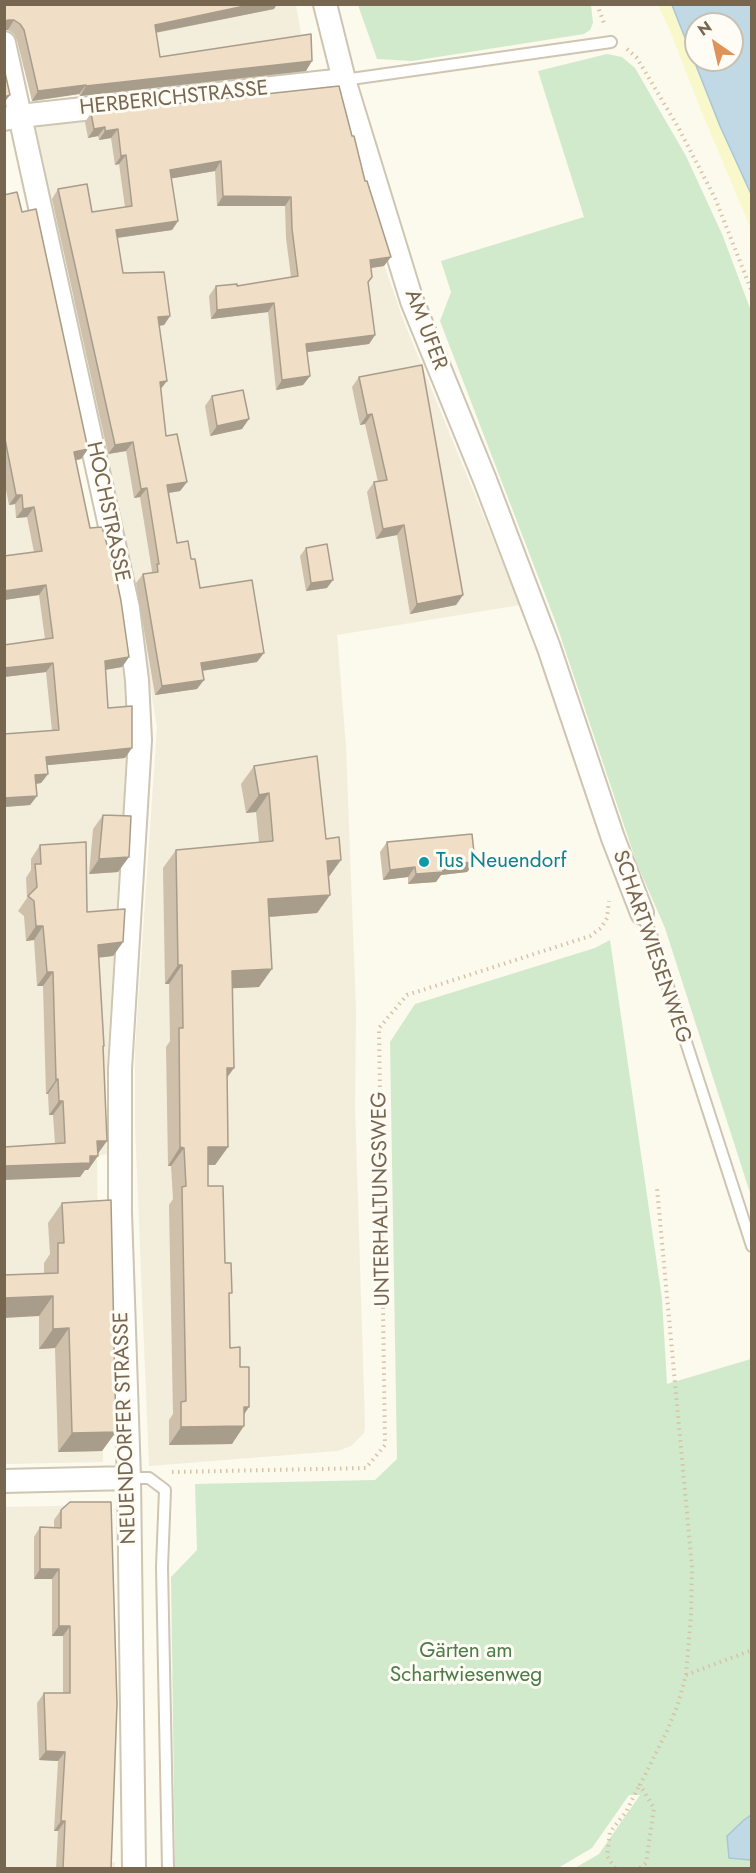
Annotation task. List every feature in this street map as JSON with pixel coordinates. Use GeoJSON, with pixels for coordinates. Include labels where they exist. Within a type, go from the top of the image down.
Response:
{"type":"FeatureCollection","features":[{"type":"Feature","properties":{"kind":"street","name":"AM UFER"},"geometry":{"type":"LineString","coordinates":[[325,4],[344,80],[412,301],[485,480],[549,648]]}},
{"type":"Feature","properties":{"kind":"street","name":"HOCHSTRASSE"},"geometry":{"type":"LineString","coordinates":[[4,43],[13,117],[128,608],[137,680],[140,740],[124,987]]}},
{"type":"Feature","properties":{"kind":"street","name":"HERBERICHSTRASSE"},"geometry":{"type":"LineString","coordinates":[[13,117],[344,80]]}},
{"type":"Feature","properties":{"kind":"street","name":"SCHARTWIESENWEG"},"geometry":{"type":"LineString","coordinates":[[549,648],[640,916]]}},
{"type":"Feature","properties":{"kind":"street","name":"NEUENDORFER STRASSE"},"geometry":{"type":"LineString","coordinates":[[124,987],[120,1069],[120,1212],[139,1478],[134,1869]]}},
{"type":"Feature","properties":{"kind":"street"},"geometry":{"type":"LineString","coordinates":[[4,1480],[139,1478]]}},
{"type":"Feature","properties":{"kind":"lane"},"geometry":{"type":"LineString","coordinates":[[344,80],[611,42]]}},
{"type":"Feature","properties":{"kind":"lane","name":"SCHARTWIESENWEG"},"geometry":{"type":"LineString","coordinates":[[640,916],[652,937],[752,1245]]}},
{"type":"Feature","properties":{"kind":"lane"},"geometry":{"type":"LineString","coordinates":[[139,1478],[165,1490],[162,1567],[168,1869]]}},
{"type":"Feature","properties":{"kind":"path"},"geometry":{"type":"LineString","coordinates":[[597,4],[611,42],[625,47],[637,58],[678,127],[715,198],[752,292]]}},
{"type":"Feature","properties":{"kind":"path","name":"UNTERHALTUNGSWEG"},"geometry":{"type":"LineString","coordinates":[[139,1478],[176,1471],[366,1468],[385,1445],[379,1028],[407,995],[590,936],[601,928],[608,918],[608,896]]}},
{"type":"Feature","properties":{"kind":"path"},"geometry":{"type":"LineString","coordinates":[[615,1869],[607,1856],[610,1832],[626,1812],[667,1731],[678,1704],[686,1675],[691,1615],[692,1567],[657,1188]]}},
{"type":"Feature","properties":{"kind":"path"},"geometry":{"type":"LineString","coordinates":[[686,1675],[752,1650]]}},
{"type":"Feature","properties":{"kind":"path"},"geometry":{"type":"LineString","coordinates":[[640,1785],[654,1808],[646,1863],[640,1869]]}},
{"type":"Feature","properties":{"kind":"shaded area"},"geometry":{"type":"Polygon","coordinates":[[[8,5],[296,5],[308,75],[92,98],[90,93],[32,102],[27,71],[21,67],[8,5]]]}},
{"type":"Feature","properties":{"kind":"shaded area"},"geometry":{"type":"Polygon","coordinates":[[[117,114],[374,236],[404,322],[520,605],[337,635],[346,747],[356,1011],[355,1107],[365,1426],[364,1433],[351,1446],[338,1451],[149,1466],[135,1125],[135,1048],[157,727],[131,571],[107,455],[100,456],[70,299],[74,298],[66,252],[61,253],[36,127],[117,114]]]}},
{"type":"Feature","properties":{"kind":"shaded area"},"geometry":{"type":"Polygon","coordinates":[[[4,203],[67,415],[78,468],[69,469],[118,638],[129,715],[106,1082],[107,1154],[97,1156],[103,1462],[5,1464],[4,203]]]}},
{"type":"Feature","properties":{"kind":"shaded area"},"geometry":{"type":"Polygon","coordinates":[[[104,1505],[105,1862],[115,1862],[115,1868],[5,1868],[4,1507],[104,1505]]]}},
{"type":"Feature","properties":{"kind":"green space"},"geometry":{"type":"Polygon","coordinates":[[[358,5],[591,5],[593,23],[590,30],[584,34],[412,61],[377,59],[358,5]]]}},
{"type":"Feature","properties":{"kind":"green space"},"geometry":{"type":"Polygon","coordinates":[[[607,54],[622,57],[635,68],[686,156],[722,234],[751,311],[751,1196],[665,928],[637,864],[556,623],[440,321],[451,292],[441,261],[584,217],[538,71],[607,54]]]}},
{"type":"Feature","properties":{"kind":"green space","name":"Gärten am Schartwiesenweg"},"geometry":{"type":"Polygon","coordinates":[[[610,940],[662,1299],[667,1384],[751,1359],[751,1868],[575,1868],[599,1854],[640,1795],[629,1795],[592,1848],[558,1868],[175,1868],[171,1577],[197,1550],[195,1484],[375,1480],[397,1459],[390,1042],[415,1004],[595,948],[610,940]]]}},
{"type":"Feature","properties":{"kind":"sand"},"geometry":{"type":"Polygon","coordinates":[[[658,5],[672,5],[681,25],[684,33],[684,67],[658,5]]]}},
{"type":"Feature","properties":{"kind":"sand"},"geometry":{"type":"Polygon","coordinates":[[[686,72],[699,72],[720,126],[751,194],[751,229],[686,72]]]}},
{"type":"Feature","properties":{"kind":"water"},"geometry":{"type":"Polygon","coordinates":[[[672,5],[751,5],[751,194],[699,72],[744,72],[744,12],[684,12],[684,35],[672,5]]]}},
{"type":"Feature","properties":{"kind":"water"},"geometry":{"type":"Polygon","coordinates":[[[751,1815],[751,1860],[729,1858],[727,1836],[751,1815]]]}},
{"type":"Feature","properties":{"kind":"building"},"geometry":{"type":"Polygon","coordinates":[[[4,4],[254,4],[155,25],[160,57],[311,34],[312,61],[38,91],[24,30],[14,20],[4,22],[4,4]]]}},
{"type":"Feature","properties":{"kind":"building"},"geometry":{"type":"Polygon","coordinates":[[[4,68],[10,95],[4,97],[4,68]]]}},
{"type":"Feature","properties":{"kind":"building"},"geometry":{"type":"Polygon","coordinates":[[[339,86],[365,181],[367,181],[391,257],[370,260],[372,277],[368,282],[375,335],[306,344],[310,376],[282,380],[274,303],[217,310],[216,286],[237,284],[237,286],[298,276],[292,229],[291,197],[223,196],[221,161],[170,170],[178,221],[116,230],[123,273],[164,272],[170,316],[158,317],[167,381],[160,382],[166,436],[177,434],[187,482],[167,485],[177,543],[188,541],[191,559],[195,559],[200,588],[252,580],[264,653],[201,663],[204,680],[162,686],[143,574],[158,572],[157,564],[159,564],[147,488],[141,489],[133,442],[115,445],[58,189],[87,184],[92,212],[132,206],[126,155],[121,156],[118,129],[105,131],[105,127],[94,129],[91,113],[339,86]]]}},
{"type":"Feature","properties":{"kind":"building"},"geometry":{"type":"Polygon","coordinates":[[[17,192],[22,212],[36,209],[88,449],[74,452],[90,528],[102,527],[121,601],[129,657],[105,661],[108,708],[132,706],[132,748],[46,757],[48,774],[35,775],[37,796],[4,798],[4,734],[59,730],[53,663],[4,668],[4,645],[53,638],[46,585],[4,591],[4,556],[42,551],[34,507],[23,509],[22,495],[16,495],[4,434],[4,195],[17,192]]]}},
{"type":"Feature","properties":{"kind":"building"},"geometry":{"type":"Polygon","coordinates":[[[422,365],[463,595],[417,604],[404,525],[383,529],[374,482],[387,480],[372,414],[367,415],[359,377],[422,365]]]}},
{"type":"Feature","properties":{"kind":"building"},"geometry":{"type":"Polygon","coordinates":[[[243,390],[249,419],[217,426],[212,396],[243,390]]]}},
{"type":"Feature","properties":{"kind":"building"},"geometry":{"type":"Polygon","coordinates":[[[327,544],[333,580],[311,583],[306,548],[327,544]]]}},
{"type":"Feature","properties":{"kind":"building"},"geometry":{"type":"Polygon","coordinates":[[[317,756],[326,839],[339,837],[341,860],[327,861],[330,895],[268,899],[272,969],[232,971],[234,1068],[227,1068],[228,1147],[208,1147],[208,1186],[223,1186],[225,1263],[231,1263],[230,1348],[240,1347],[240,1367],[249,1367],[249,1407],[244,1407],[244,1426],[181,1427],[181,1402],[186,1401],[182,1187],[186,1186],[184,1148],[180,1147],[179,1028],[183,1028],[182,965],[178,965],[176,850],[273,841],[269,793],[259,795],[254,766],[317,756]]]}},
{"type":"Feature","properties":{"kind":"building"},"geometry":{"type":"Polygon","coordinates":[[[103,815],[131,816],[129,857],[99,859],[103,815]]]}},
{"type":"Feature","properties":{"kind":"building","name":"Tus Neuendorf"},"geometry":{"type":"Polygon","coordinates":[[[472,834],[475,862],[442,865],[443,872],[416,874],[415,867],[390,870],[387,842],[472,834]]]}},
{"type":"Feature","properties":{"kind":"building"},"geometry":{"type":"Polygon","coordinates":[[[86,842],[87,912],[125,909],[123,942],[98,945],[107,1141],[97,1141],[98,1156],[90,1156],[90,1163],[4,1166],[4,1147],[65,1143],[63,1101],[59,1101],[58,1079],[56,1080],[53,972],[47,972],[43,926],[36,926],[34,901],[28,896],[37,887],[35,864],[41,864],[40,845],[86,842]]]}},
{"type":"Feature","properties":{"kind":"building"},"geometry":{"type":"Polygon","coordinates":[[[111,1200],[116,1432],[72,1433],[69,1328],[53,1329],[53,1296],[4,1298],[4,1275],[58,1273],[58,1243],[64,1243],[62,1203],[111,1200]]]}},
{"type":"Feature","properties":{"kind":"building"},"geometry":{"type":"Polygon","coordinates":[[[70,1502],[111,1502],[117,1704],[111,1869],[63,1869],[65,1821],[61,1821],[65,1752],[46,1751],[44,1693],[70,1693],[70,1626],[59,1626],[59,1569],[40,1569],[40,1527],[61,1528],[61,1510],[70,1502]]]}},
{"type":"Feature","properties":{"kind":"place","name":"Tus Neuendorf"},"geometry":{"type":"Point","coordinates":[424,862]}}]}
